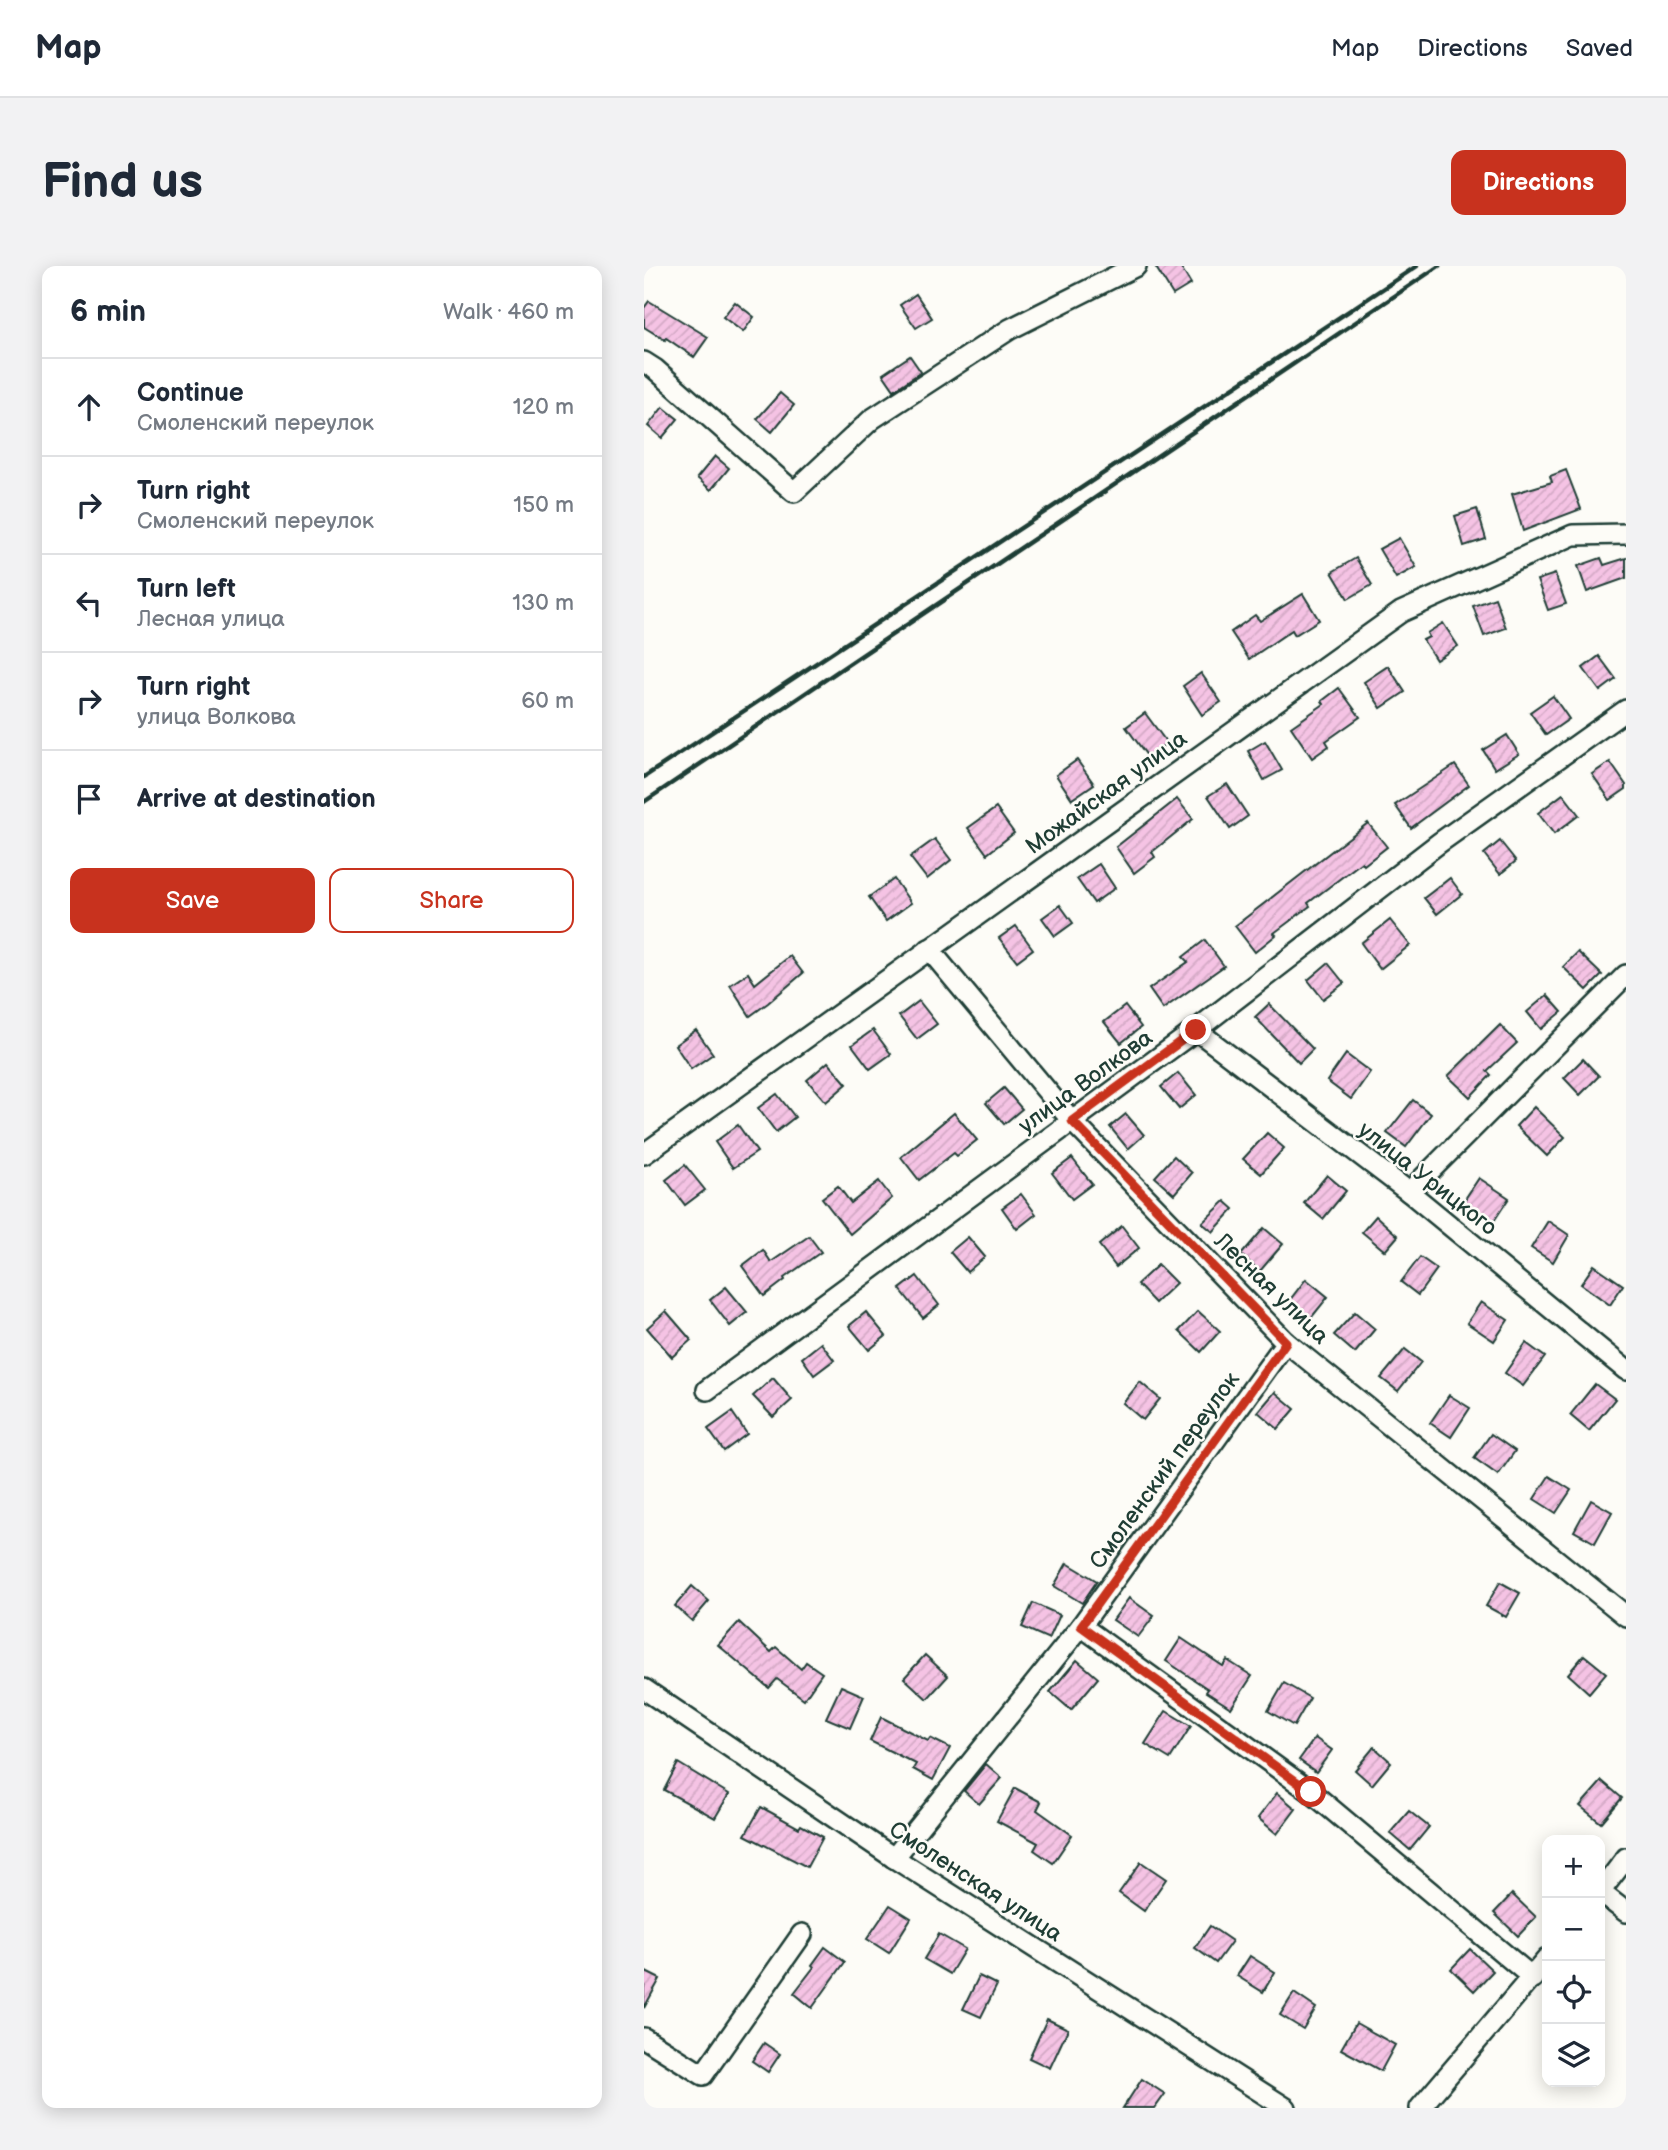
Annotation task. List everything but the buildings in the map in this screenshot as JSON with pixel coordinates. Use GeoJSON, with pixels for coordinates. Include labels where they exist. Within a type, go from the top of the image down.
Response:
{"type":"FeatureCollection","features":[{"type":"Feature","properties":{"kind":"street"},"geometry":{"type":"LineString","coordinates":[[644,362],[794,492],[872,419],[1010,329],[1136,266]]}},
{"type":"Feature","properties":{"kind":"street","name":"Можайская улица"},"geometry":{"type":"LineString","coordinates":[[644,1154],[1401,612],[1573,535],[1626,534]]}},
{"type":"Feature","properties":{"kind":"street","name":"улица Волкова"},"geometry":{"type":"LineString","coordinates":[[707,1390],[1196,1030],[1439,843],[1626,710]]}},
{"type":"Feature","properties":{"kind":"street","name":"Лесная улица"},"geometry":{"type":"LineString","coordinates":[[929,949],[1072,1121],[1286,1342],[1626,1616]]}},
{"type":"Feature","properties":{"kind":"street"},"geometry":{"type":"LineString","coordinates":[[1409,1192],[1626,975]]}},
{"type":"Feature","properties":{"kind":"street","name":"улица Урицкого"},"geometry":{"type":"LineString","coordinates":[[1196,1030],[1409,1192],[1626,1370]]}},
{"type":"Feature","properties":{"kind":"street","name":"Смоленский переулок"},"geometry":{"type":"LineString","coordinates":[[894,1858],[1081,1626],[1286,1342]]}},
{"type":"Feature","properties":{"kind":"street"},"geometry":{"type":"LineString","coordinates":[[1081,1626],[1311,1792],[1533,1978]]}},
{"type":"Feature","properties":{"kind":"street","name":"Смоленская улица"},"geometry":{"type":"LineString","coordinates":[[644,1689],[894,1858],[1286,2108]]}},
{"type":"Feature","properties":{"kind":"street"},"geometry":{"type":"LineString","coordinates":[[1605,1885],[1626,1858]]}},
{"type":"Feature","properties":{"kind":"street"},"geometry":{"type":"LineString","coordinates":[[1605,1896],[1626,1912]]}},
{"type":"Feature","properties":{"kind":"street"},"geometry":{"type":"LineString","coordinates":[[644,2038],[703,2075],[802,1934]]}},
{"type":"Feature","properties":{"kind":"street"},"geometry":{"type":"LineString","coordinates":[[1420,2108],[1546,1961]]}},
{"type":"Feature","properties":{"kind":"railway"},"geometry":{"type":"LineString","coordinates":[[644,777],[1417,266]]}},
{"type":"Feature","properties":{"kind":"railway"},"geometry":{"type":"LineString","coordinates":[[644,802],[1439,266]]}},
{"type":"Feature","properties":{"kind":"route"},"geometry":{"type":"LineString","coordinates":[[1196,1030],[1072,1121],[1286,1342],[1081,1626],[1311,1792]]}}]}
